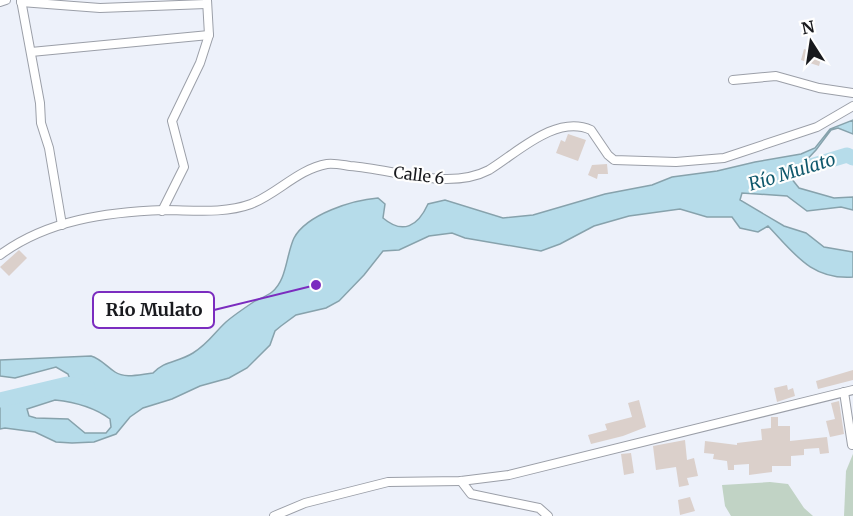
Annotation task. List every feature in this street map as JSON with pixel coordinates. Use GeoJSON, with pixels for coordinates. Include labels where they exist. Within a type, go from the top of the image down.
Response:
{"type":"FeatureCollection","features":[{"type":"Feature","properties":{"kind":"street"},"geometry":{"type":"LineString","coordinates":[[0,2],[6,0]]}},
{"type":"Feature","properties":{"kind":"street"},"geometry":{"type":"LineString","coordinates":[[62,225],[49,148],[41,123],[40,103],[21,1],[100,8],[207,2],[209,35],[200,63],[172,121],[184,167],[162,210]]}},
{"type":"Feature","properties":{"kind":"street"},"geometry":{"type":"LineString","coordinates":[[31,52],[209,35]]}},
{"type":"Feature","properties":{"kind":"street"},"geometry":{"type":"LineString","coordinates":[[733,80],[776,76],[819,88],[853,93]]}},
{"type":"Feature","properties":{"kind":"street","name":"Calle 6"},"geometry":{"type":"LineString","coordinates":[[0,255],[20,240],[81,218],[162,210],[218,210],[251,204],[300,174],[328,164],[359,166],[446,179],[464,178],[480,175],[547,132],[561,127],[591,130],[614,160],[676,162],[724,158],[817,127],[853,106]]}},
{"type":"Feature","properties":{"kind":"street"},"geometry":{"type":"LineString","coordinates":[[274,516],[305,503],[388,482],[460,481],[509,475],[853,390]]}},
{"type":"Feature","properties":{"kind":"street"},"geometry":{"type":"LineString","coordinates":[[844,392],[852,445]]}},
{"type":"Feature","properties":{"kind":"street"},"geometry":{"type":"LineString","coordinates":[[460,481],[471,494],[539,508],[548,516]]}},
{"type":"Feature","properties":{"kind":"green space"},"geometry":{"type":"Polygon","coordinates":[[[853,454],[853,516],[844,516],[846,471],[853,454]]]}},
{"type":"Feature","properties":{"kind":"green space"},"geometry":{"type":"Polygon","coordinates":[[[770,482],[788,484],[804,508],[813,516],[731,516],[725,506],[722,485],[770,482]]]}},
{"type":"Feature","properties":{"kind":"water","name":"Río Mulato"},"geometry":{"type":"Polygon","coordinates":[[[853,120],[853,134],[838,128],[831,130],[801,166],[787,173],[799,188],[834,198],[853,197],[853,210],[841,207],[807,211],[787,196],[742,193],[740,200],[784,226],[806,233],[824,247],[853,252],[853,277],[826,274],[804,263],[768,226],[758,232],[740,228],[732,217],[707,217],[680,209],[629,216],[594,226],[541,251],[465,238],[452,233],[429,236],[399,250],[383,251],[339,301],[326,308],[296,315],[275,331],[270,345],[247,368],[229,378],[200,386],[172,399],[143,408],[130,417],[116,434],[94,442],[72,443],[56,442],[35,432],[0,429],[0,406],[67,387],[70,380],[68,374],[56,367],[15,378],[0,376],[0,360],[91,356],[119,374],[133,376],[153,373],[162,366],[198,349],[226,322],[272,292],[281,281],[291,245],[300,229],[320,215],[344,205],[378,198],[385,204],[383,218],[403,227],[415,223],[428,204],[445,200],[503,218],[533,215],[605,194],[652,185],[672,177],[717,171],[801,154],[815,148],[830,129],[853,120]],[[55,400],[27,409],[29,416],[68,419],[85,433],[106,433],[111,427],[110,419],[97,411],[55,400]]]}},
{"type":"Feature","properties":{"kind":"building"},"geometry":{"type":"Polygon","coordinates":[[[804,49],[822,55],[819,66],[801,60],[804,49]]]}},
{"type":"Feature","properties":{"kind":"building"},"geometry":{"type":"Polygon","coordinates":[[[568,134],[586,140],[578,161],[556,153],[561,140],[565,142],[568,134]]]}},
{"type":"Feature","properties":{"kind":"building"},"geometry":{"type":"Polygon","coordinates":[[[607,164],[608,174],[598,174],[597,179],[588,175],[592,165],[607,164]]]}},
{"type":"Feature","properties":{"kind":"building"},"geometry":{"type":"Polygon","coordinates":[[[19,250],[27,258],[9,276],[0,267],[19,250]]]}},
{"type":"Feature","properties":{"kind":"building"},"geometry":{"type":"Polygon","coordinates":[[[853,370],[853,380],[818,389],[816,381],[853,370]]]}},
{"type":"Feature","properties":{"kind":"building"},"geometry":{"type":"Polygon","coordinates":[[[787,385],[788,390],[793,388],[795,396],[777,402],[774,388],[787,385]]]}},
{"type":"Feature","properties":{"kind":"building"},"geometry":{"type":"Polygon","coordinates":[[[639,400],[646,427],[623,436],[591,444],[588,435],[607,430],[605,424],[632,417],[628,403],[639,400]]]}},
{"type":"Feature","properties":{"kind":"building"},"geometry":{"type":"Polygon","coordinates":[[[839,401],[844,434],[830,437],[826,421],[835,419],[831,403],[839,401]]]}},
{"type":"Feature","properties":{"kind":"building"},"geometry":{"type":"Polygon","coordinates":[[[771,417],[778,417],[778,426],[790,426],[790,441],[827,437],[829,453],[820,454],[819,448],[804,449],[804,455],[791,456],[791,466],[772,466],[772,472],[749,475],[749,464],[734,465],[734,470],[728,470],[727,461],[713,459],[714,454],[704,453],[705,441],[737,445],[737,443],[762,440],[761,429],[771,428],[771,417]]]}},
{"type":"Feature","properties":{"kind":"building"},"geometry":{"type":"Polygon","coordinates":[[[685,440],[687,460],[694,458],[698,476],[687,478],[689,485],[679,487],[676,467],[656,470],[653,446],[685,440]]]}},
{"type":"Feature","properties":{"kind":"building"},"geometry":{"type":"Polygon","coordinates":[[[631,453],[634,473],[624,475],[621,454],[631,453]]]}},
{"type":"Feature","properties":{"kind":"building"},"geometry":{"type":"Polygon","coordinates":[[[690,497],[695,511],[680,515],[678,500],[690,497]]]}},
{"type":"Feature","properties":{"kind":"waterway","name":"Río Mulato"},"geometry":{"type":"LineString","coordinates":[[768,179],[847,155],[853,158]]}},
{"type":"Feature","properties":{"kind":"waterway","name":"Río Mulato"},"geometry":{"type":"LineString","coordinates":[[0,400],[67,384],[88,388]]}},
{"type":"Feature","properties":{"kind":"place","name":"Río Mulato"},"geometry":{"type":"Point","coordinates":[316,285]}}]}
